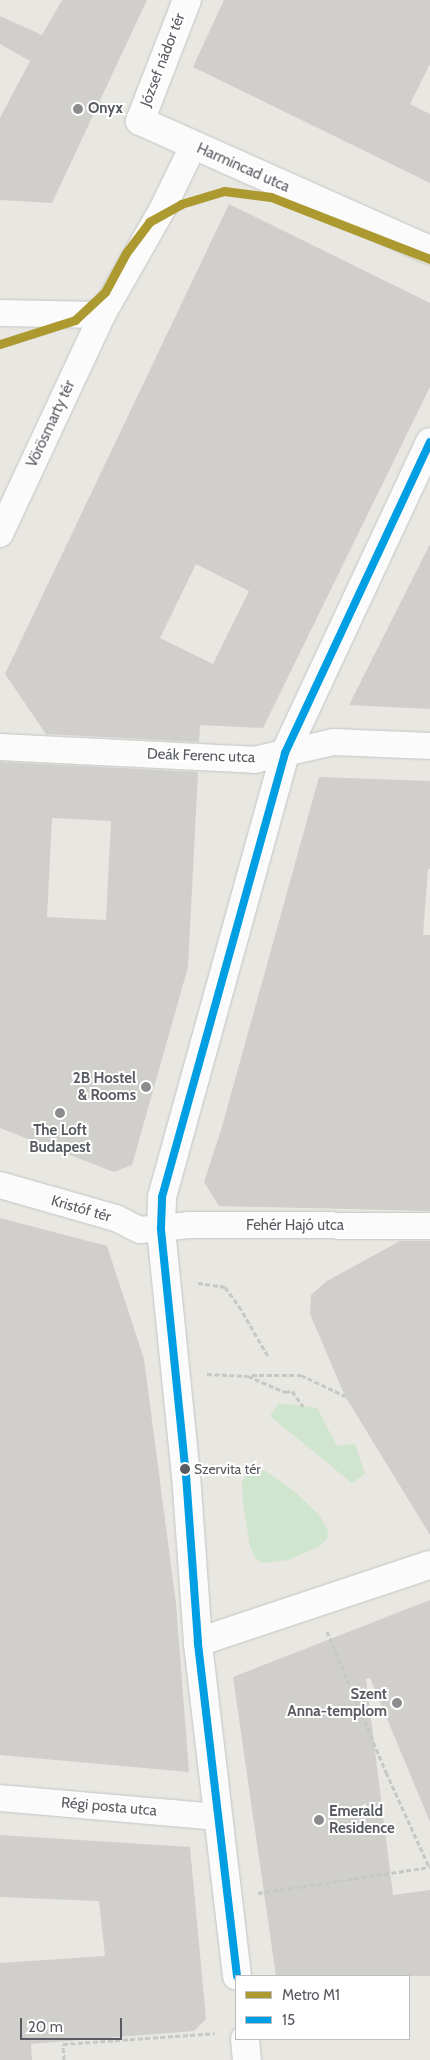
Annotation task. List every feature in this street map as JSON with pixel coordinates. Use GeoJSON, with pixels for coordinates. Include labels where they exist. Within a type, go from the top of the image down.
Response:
{"type":"FeatureCollection","features":[{"type":"Feature","properties":{"kind":"street","name":"József nádor tér"},"geometry":{"type":"LineString","coordinates":[[140,121],[187,0]]}},
{"type":"Feature","properties":{"kind":"street","name":"Harmincad utca"},"geometry":{"type":"LineString","coordinates":[[140,121],[430,250]]}},
{"type":"Feature","properties":{"kind":"street","name":"Vörösmarty tér"},"geometry":{"type":"LineString","coordinates":[[0,534],[102,315],[163,208],[193,146]]}},
{"type":"Feature","properties":{"kind":"street"},"geometry":{"type":"LineString","coordinates":[[0,312],[102,315]]}},
{"type":"Feature","properties":{"kind":"street"},"geometry":{"type":"LineString","coordinates":[[238,1975],[198,1642],[186,1476],[160,1228],[162,1197],[284,753],[430,442]]}},
{"type":"Feature","properties":{"kind":"street","name":"Deák Ferenc utca"},"geometry":{"type":"LineString","coordinates":[[0,747],[254,760],[333,742],[430,746]]}},
{"type":"Feature","properties":{"kind":"street","name":"Kristóf tér"},"geometry":{"type":"LineString","coordinates":[[0,1185],[116,1218],[140,1230],[160,1228]]}},
{"type":"Feature","properties":{"kind":"street","name":"Fehér Hajó utca"},"geometry":{"type":"LineString","coordinates":[[160,1228],[190,1225],[430,1226]]}},
{"type":"Feature","properties":{"kind":"street"},"geometry":{"type":"LineString","coordinates":[[198,1642],[430,1565]]}},
{"type":"Feature","properties":{"kind":"street","name":"Régi posta utca"},"geometry":{"type":"LineString","coordinates":[[0,1798],[219,1817]]}},
{"type":"Feature","properties":{"kind":"street"},"geometry":{"type":"LineString","coordinates":[[236,2040],[247,2060]]}},
{"type":"Feature","properties":{"kind":"path"},"geometry":{"type":"LineString","coordinates":[[190,1282],[225,1288],[239,1306],[268,1356]]}},
{"type":"Feature","properties":{"kind":"path"},"geometry":{"type":"LineString","coordinates":[[199,1374],[248,1376],[301,1375],[345,1396]]}},
{"type":"Feature","properties":{"kind":"path"},"geometry":{"type":"LineString","coordinates":[[248,1376],[285,1392],[292,1391],[303,1406]]}},
{"type":"Feature","properties":{"kind":"path"},"geometry":{"type":"LineString","coordinates":[[264,1892],[430,1867],[314,1604]]}},
{"type":"Feature","properties":{"kind":"path"},"geometry":{"type":"LineString","coordinates":[[64,2060],[63,2044],[234,2036]]}},
{"type":"Feature","properties":{"kind":"green space"},"geometry":{"type":"Polygon","coordinates":[[[279,1403],[317,1408],[337,1446],[355,1444],[365,1474],[352,1483],[270,1416],[279,1403]]]}},
{"type":"Feature","properties":{"kind":"green space"},"geometry":{"type":"Polygon","coordinates":[[[255,1470],[264,1470],[295,1492],[319,1515],[328,1530],[327,1539],[320,1546],[288,1560],[262,1563],[255,1558],[250,1546],[243,1504],[242,1481],[248,1473],[255,1470]]]}},
{"type":"Feature","properties":{"kind":"building"},"geometry":{"type":"Polygon","coordinates":[[[62,0],[147,0],[52,203],[0,200],[0,118],[30,61],[0,44],[0,16],[42,35],[62,0]]]}},
{"type":"Feature","properties":{"kind":"building"},"geometry":{"type":"Polygon","coordinates":[[[224,0],[430,0],[430,64],[410,104],[430,114],[430,183],[193,67],[224,0]]]}},
{"type":"Feature","properties":{"kind":"building"},"geometry":{"type":"Polygon","coordinates":[[[229,204],[430,303],[430,387],[263,728],[200,725],[199,742],[46,734],[5,674],[229,204]],[[196,564],[160,638],[213,664],[249,591],[196,564]]]}},
{"type":"Feature","properties":{"kind":"building"},"geometry":{"type":"Polygon","coordinates":[[[430,544],[430,709],[349,705],[430,544]]]}},
{"type":"Feature","properties":{"kind":"building"},"geometry":{"type":"Polygon","coordinates":[[[0,762],[198,772],[188,967],[132,1165],[114,1172],[0,1128],[0,762]],[[52,818],[47,917],[106,920],[111,821],[52,818]]]}},
{"type":"Feature","properties":{"kind":"building"},"geometry":{"type":"Polygon","coordinates":[[[319,777],[430,781],[430,869],[428,869],[423,935],[430,935],[430,1211],[219,1206],[204,1182],[221,1130],[319,777]]]}},
{"type":"Feature","properties":{"kind":"building"},"geometry":{"type":"Polygon","coordinates":[[[0,1218],[107,1246],[144,1359],[176,1604],[189,1772],[0,1755],[0,1218]]]}},
{"type":"Feature","properties":{"kind":"building"},"geometry":{"type":"Polygon","coordinates":[[[400,1241],[430,1241],[430,1535],[345,1396],[310,1314],[311,1295],[327,1281],[400,1241]]]}},
{"type":"Feature","properties":{"kind":"building","name":"Emerald Residence"},"geometry":{"type":"Polygon","coordinates":[[[430,1600],[430,1822],[370,1678],[366,1679],[393,1895],[430,1890],[430,1976],[276,1975],[233,1677],[430,1600]]]}},
{"type":"Feature","properties":{"kind":"building"},"geometry":{"type":"Polygon","coordinates":[[[0,1835],[190,1847],[206,2019],[194,2031],[31,2044],[32,2060],[0,2060],[0,1963],[105,1956],[99,1901],[0,1897],[0,1835]]]}},
{"type":"Feature","properties":{"kind":"metro line","name":"M1"},"geometry":{"type":"LineString","coordinates":[[0,344],[75,320],[105,292],[126,253],[149,222],[181,204],[224,191],[271,197],[430,259]]}},
{"type":"Feature","properties":{"kind":"transit line","name":"15"},"geometry":{"type":"LineString","coordinates":[[237,1975],[198,1642],[186,1476],[161,1228],[162,1197],[285,753],[430,442]]}},
{"type":"Feature","properties":{"kind":"place","name":"Onyx"},"geometry":{"type":"Point","coordinates":[78,109]}},
{"type":"Feature","properties":{"kind":"place","name":"2B Hostel & Rooms"},"geometry":{"type":"Point","coordinates":[146,1087]}},
{"type":"Feature","properties":{"kind":"place","name":"The Loft Budapest"},"geometry":{"type":"Point","coordinates":[60,1113]}},
{"type":"Feature","properties":{"kind":"place","name":"Szervita tér"},"geometry":{"type":"Point","coordinates":[185,1469]}},
{"type":"Feature","properties":{"kind":"place","name":"Szent Anna-templom"},"geometry":{"type":"Point","coordinates":[397,1703]}},
{"type":"Feature","properties":{"kind":"place","name":"Emerald Residence"},"geometry":{"type":"Point","coordinates":[319,1820]}}]}
